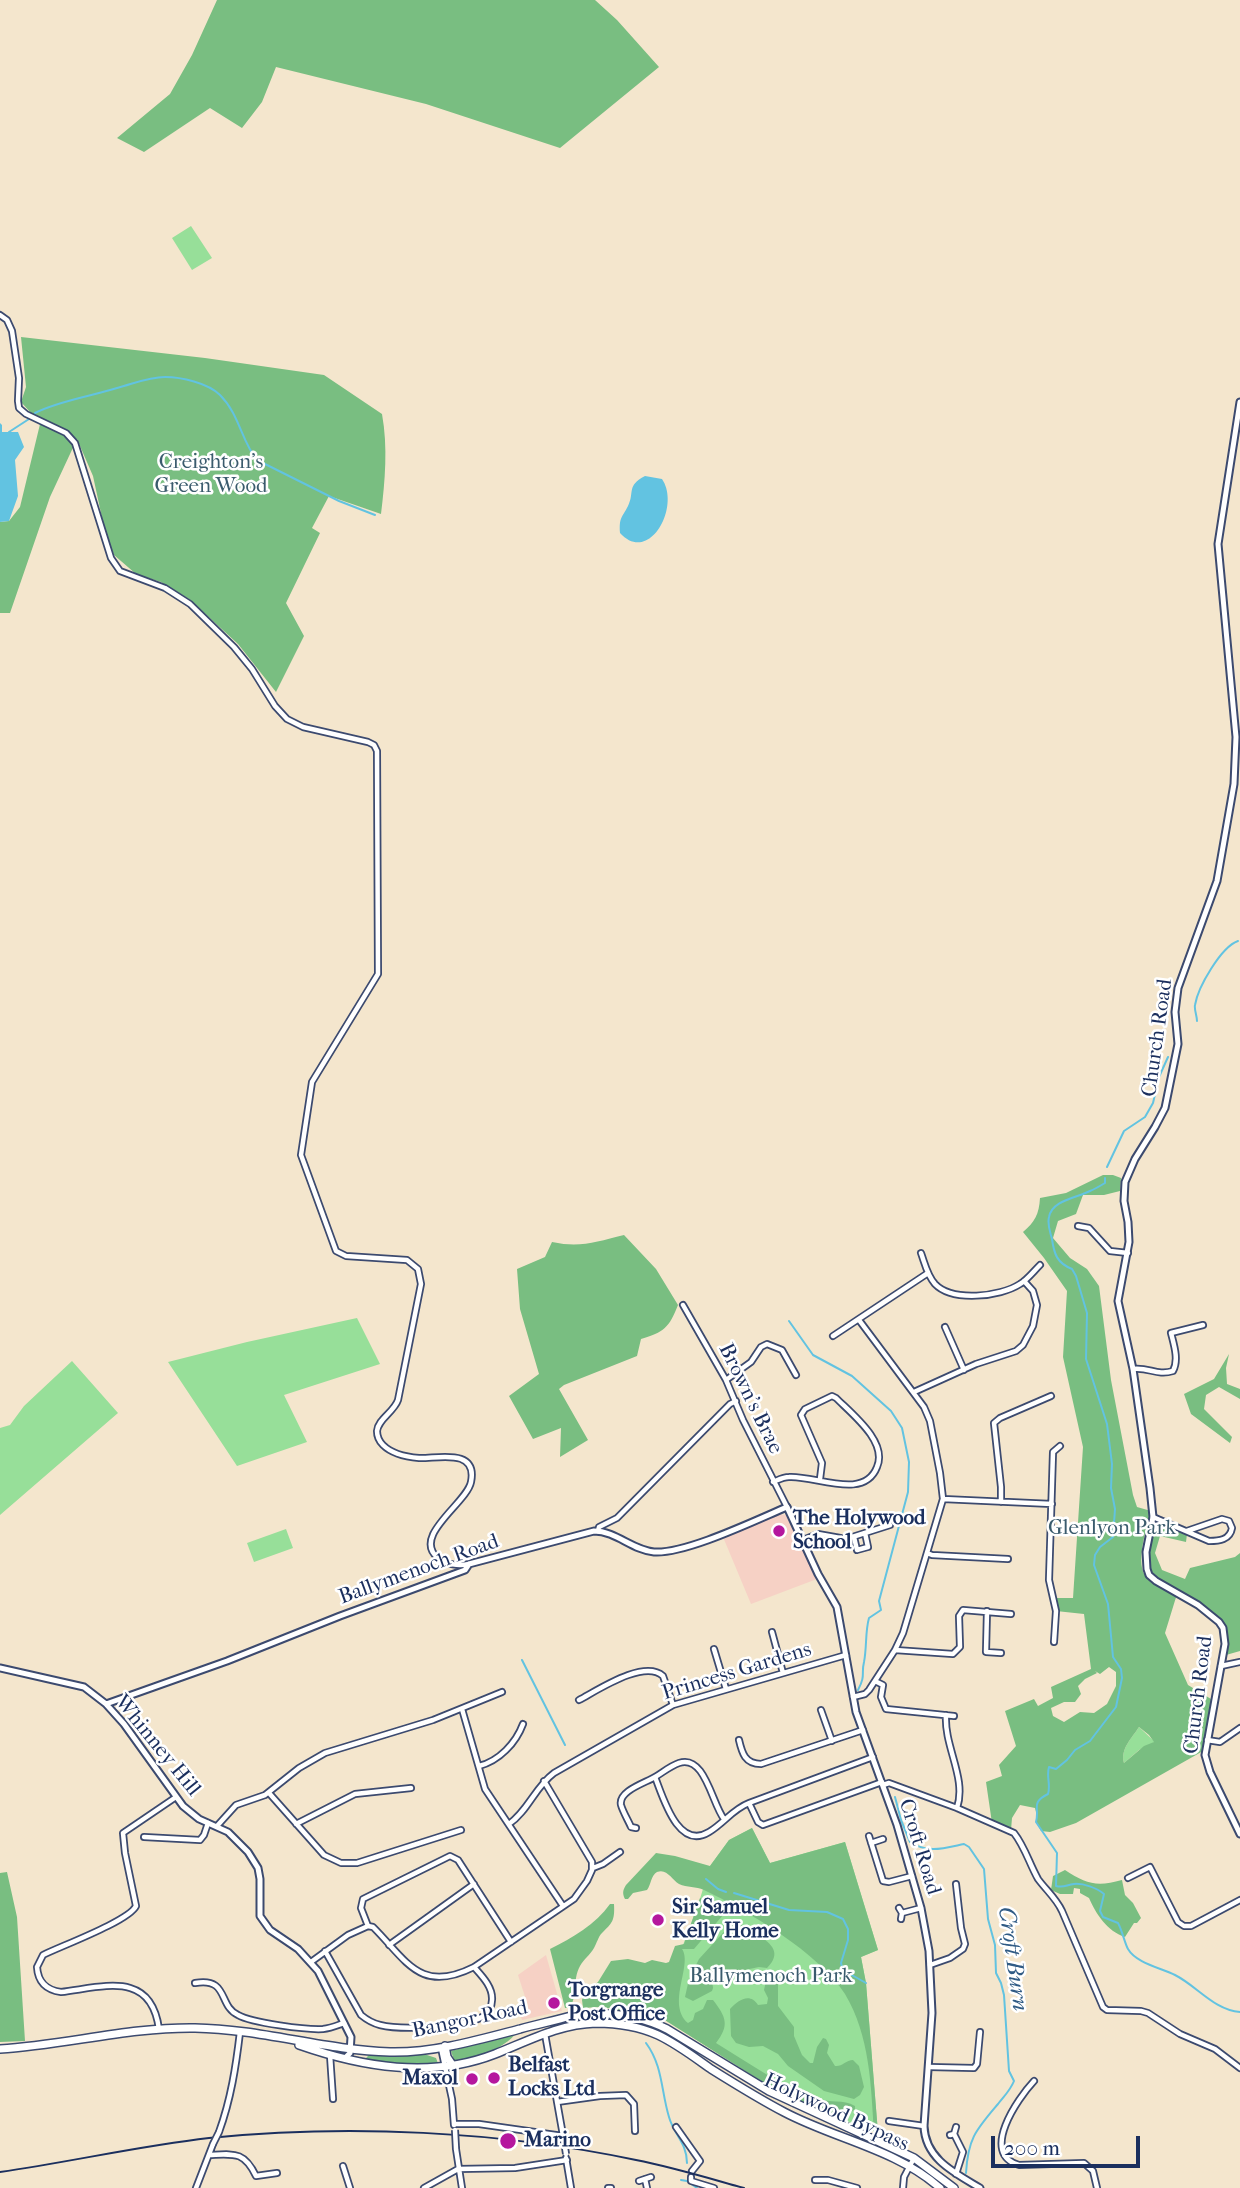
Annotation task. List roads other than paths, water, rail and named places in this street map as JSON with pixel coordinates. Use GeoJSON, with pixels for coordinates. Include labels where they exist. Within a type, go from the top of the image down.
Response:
{"type":"FeatureCollection","features":[{"type":"Feature","properties":{"kind":"highway","name":"Bangor Road"},"geometry":{"type":"LineString","coordinates":[[0,2049],[46,2046],[159,2029],[194,2028],[240,2031],[349,2053],[390,2052],[443,2047],[588,2013],[620,2014],[667,2029],[769,2091],[912,2162]]}},
{"type":"Feature","properties":{"kind":"highway"},"geometry":{"type":"LineString","coordinates":[[639,2029],[642,2020]]}},
{"type":"Feature","properties":{"kind":"highway","name":"Holywood Bypass"},"geometry":{"type":"LineString","coordinates":[[278,2039],[330,2054],[349,2053],[363,2062],[409,2069],[449,2066],[495,2054],[545,2033],[594,2023],[639,2029],[684,2050],[788,2114],[912,2162],[954,2188]]}},
{"type":"Feature","properties":{"kind":"highway"},"geometry":{"type":"LineString","coordinates":[[443,2047],[449,2066]]}},
{"type":"Feature","properties":{"kind":"highway","name":"Holywood Bypass"},"geometry":{"type":"LineString","coordinates":[[912,2162],[940,2188]]}},
{"type":"Feature","properties":{"kind":"street"},"geometry":{"type":"LineString","coordinates":[[0,315],[7,320],[12,335],[19,378],[19,408],[26,415],[66,433],[75,443],[111,558],[120,571],[166,588],[190,604],[234,647],[252,669],[275,706],[288,719],[303,727],[369,742],[377,751],[378,974],[312,1082],[301,1156],[330,1238],[338,1253],[342,1256],[404,1259],[413,1263],[420,1273],[421,1284],[398,1400],[380,1423],[377,1434],[386,1448],[401,1455],[421,1458],[454,1455],[467,1464],[472,1475],[470,1485],[434,1532],[430,1545],[440,1560],[450,1564],[469,1564]]}},
{"type":"Feature","properties":{"kind":"street","name":"Church Road"},"geometry":{"type":"LineString","coordinates":[[1240,402],[1218,544],[1236,737],[1236,765],[1217,879],[1178,988],[1175,1012],[1178,1046],[1165,1108],[1135,1159],[1125,1182],[1128,1253],[1118,1301],[1133,1369],[1153,1517],[1146,1552],[1147,1570],[1149,1575],[1198,1605],[1223,1628],[1225,1644],[1206,1740],[1206,1761],[1240,1834]]}},
{"type":"Feature","properties":{"kind":"street"},"geometry":{"type":"LineString","coordinates":[[1078,1226],[1089,1228],[1110,1251],[1128,1253]]}},
{"type":"Feature","properties":{"kind":"street"},"geometry":{"type":"LineString","coordinates":[[921,1253],[928,1273],[940,1288],[958,1296],[1003,1291],[1024,1281],[1040,1265]]}},
{"type":"Feature","properties":{"kind":"street"},"geometry":{"type":"LineString","coordinates":[[832,1336],[928,1273]]}},
{"type":"Feature","properties":{"kind":"street"},"geometry":{"type":"LineString","coordinates":[[914,1392],[1016,1351],[1026,1342],[1037,1305],[1033,1291],[1024,1281]]}},
{"type":"Feature","properties":{"kind":"street","name":"Brown's Brae"},"geometry":{"type":"LineString","coordinates":[[683,1305],[726,1380],[787,1507]]}},
{"type":"Feature","properties":{"kind":"street"},"geometry":{"type":"LineString","coordinates":[[852,1697],[865,1694],[895,1650],[903,1633],[943,1499],[943,1486],[930,1421],[924,1407],[859,1320]]}},
{"type":"Feature","properties":{"kind":"street"},"geometry":{"type":"LineString","coordinates":[[1133,1369],[1144,1368],[1158,1374],[1174,1371],[1176,1356],[1171,1333],[1203,1325]]}},
{"type":"Feature","properties":{"kind":"street"},"geometry":{"type":"LineString","coordinates":[[945,1327],[964,1370]]}},
{"type":"Feature","properties":{"kind":"street"},"geometry":{"type":"LineString","coordinates":[[726,1380],[754,1360],[764,1344],[782,1350],[796,1375]]}},
{"type":"Feature","properties":{"kind":"street"},"geometry":{"type":"LineString","coordinates":[[774,1482],[790,1476],[846,1485],[860,1484],[872,1477],[880,1460],[877,1443],[832,1396],[805,1409],[801,1415],[822,1463],[820,1479]]}},
{"type":"Feature","properties":{"kind":"street"},"geometry":{"type":"LineString","coordinates":[[1001,1502],[994,1423],[1051,1396]]}},
{"type":"Feature","properties":{"kind":"street"},"geometry":{"type":"LineString","coordinates":[[736,1401],[617,1518],[599,1527],[598,1531],[644,1550],[663,1552],[704,1541],[787,1507]]}},
{"type":"Feature","properties":{"kind":"street"},"geometry":{"type":"LineString","coordinates":[[1054,1642],[1056,1611],[1049,1580],[1053,1452],[1060,1446]]}},
{"type":"Feature","properties":{"kind":"street"},"geometry":{"type":"LineString","coordinates":[[943,1499],[1052,1504]]}},
{"type":"Feature","properties":{"kind":"street","name":"Croft Road"},"geometry":{"type":"LineString","coordinates":[[787,1507],[818,1574],[837,1607],[852,1697],[883,1784],[921,1908],[930,1965],[932,2013],[924,2126],[926,2141],[944,2166],[979,2188]]}},
{"type":"Feature","properties":{"kind":"street"},"geometry":{"type":"LineString","coordinates":[[1153,1517],[1209,1541],[1219,1541],[1228,1536],[1232,1528],[1229,1521],[1222,1518],[1187,1531]]}},
{"type":"Feature","properties":{"kind":"street"},"geometry":{"type":"LineString","coordinates":[[803,1540],[818,1534],[846,1539],[890,1525]]}},
{"type":"Feature","properties":{"kind":"street","name":"Ballymenoch Road"},"geometry":{"type":"LineString","coordinates":[[106,1704],[466,1570],[469,1564],[598,1531]]}},
{"type":"Feature","properties":{"kind":"street"},"geometry":{"type":"LineString","coordinates":[[854,1536],[857,1550],[868,1547],[865,1533]]}},
{"type":"Feature","properties":{"kind":"street"},"geometry":{"type":"LineString","coordinates":[[927,1553],[1008,1559]]}},
{"type":"Feature","properties":{"kind":"street"},"geometry":{"type":"LineString","coordinates":[[895,1650],[955,1653],[960,1647],[961,1611],[966,1609],[1011,1614]]}},
{"type":"Feature","properties":{"kind":"street"},"geometry":{"type":"LineString","coordinates":[[987,1611],[986,1652],[1000,1653]]}},
{"type":"Feature","properties":{"kind":"street"},"geometry":{"type":"LineString","coordinates":[[772,1632],[783,1672]]}},
{"type":"Feature","properties":{"kind":"street"},"geometry":{"type":"LineString","coordinates":[[714,1649],[726,1689]]}},
{"type":"Feature","properties":{"kind":"street","name":"Princess Gardens"},"geometry":{"type":"LineString","coordinates":[[509,1824],[521,1815],[544,1781],[566,1765],[673,1705],[846,1655]]}},
{"type":"Feature","properties":{"kind":"street"},"geometry":{"type":"LineString","coordinates":[[1221,1667],[1240,1662]]}},
{"type":"Feature","properties":{"kind":"street","name":"Whinney Hill"},"geometry":{"type":"LineString","coordinates":[[0,1668],[84,1687],[106,1704],[137,1739],[176,1797],[193,1814],[239,1841],[256,1864],[261,1884],[260,1916],[270,1930],[298,1949],[311,1962],[329,1990],[351,2037],[349,2053]]}},
{"type":"Feature","properties":{"kind":"street"},"geometry":{"type":"LineString","coordinates":[[579,1700],[624,1676],[654,1671],[663,1676],[673,1705]]}},
{"type":"Feature","properties":{"kind":"street"},"geometry":{"type":"LineString","coordinates":[[875,1681],[883,1685],[881,1697],[886,1709],[954,1716]]}},
{"type":"Feature","properties":{"kind":"street"},"geometry":{"type":"LineString","coordinates":[[217,1826],[236,1805],[269,1793],[299,1768],[325,1753],[462,1709],[502,1692]]}},
{"type":"Feature","properties":{"kind":"street"},"geometry":{"type":"LineString","coordinates":[[462,1709],[485,1789],[563,1906]]}},
{"type":"Feature","properties":{"kind":"street"},"geometry":{"type":"LineString","coordinates":[[821,1710],[832,1741]]}},
{"type":"Feature","properties":{"kind":"street"},"geometry":{"type":"LineString","coordinates":[[946,1715],[947,1736],[960,1787],[961,1798],[957,1808]]}},
{"type":"Feature","properties":{"kind":"street"},"geometry":{"type":"LineString","coordinates":[[479,1766],[497,1759],[519,1735],[523,1724]]}},
{"type":"Feature","properties":{"kind":"street"},"geometry":{"type":"LineString","coordinates":[[1206,1740],[1220,1742],[1240,1728]]}},
{"type":"Feature","properties":{"kind":"street"},"geometry":{"type":"LineString","coordinates":[[739,1740],[744,1758],[758,1765],[863,1730]]}},
{"type":"Feature","properties":{"kind":"street"},"geometry":{"type":"LineString","coordinates":[[655,1777],[675,1824],[684,1832],[696,1835],[706,1833],[737,1808],[873,1757]]}},
{"type":"Feature","properties":{"kind":"street"},"geometry":{"type":"LineString","coordinates":[[636,1828],[631,1827],[621,1799],[625,1794],[680,1763],[694,1765],[702,1772],[724,1819]]}},
{"type":"Feature","properties":{"kind":"street"},"geometry":{"type":"LineString","coordinates":[[311,1962],[348,1935],[368,1926],[373,1927],[408,1965],[430,1976],[448,1976],[474,1967],[580,1893],[593,1868],[592,1859],[544,1781]]}},
{"type":"Feature","properties":{"kind":"street"},"geometry":{"type":"LineString","coordinates":[[750,1803],[758,1823],[763,1825],[889,1783],[1014,1833],[1023,1844],[1039,1880],[1062,1911],[1103,2007],[1107,2010],[1148,2013],[1180,2034],[1215,2049],[1240,2068]]}},
{"type":"Feature","properties":{"kind":"street"},"geometry":{"type":"LineString","coordinates":[[296,1824],[355,1794],[411,1788]]}},
{"type":"Feature","properties":{"kind":"street"},"geometry":{"type":"LineString","coordinates":[[269,1793],[324,1855],[345,1864],[356,1863],[461,1830]]}},
{"type":"Feature","properties":{"kind":"street"},"geometry":{"type":"LineString","coordinates":[[159,2029],[157,2016],[141,1992],[131,1987],[113,1985],[58,1991],[45,1987],[37,1975],[37,1964],[43,1955],[114,1924],[134,1911],[136,1906],[123,1833],[176,1797]]}},
{"type":"Feature","properties":{"kind":"street"},"geometry":{"type":"LineString","coordinates":[[144,1837],[200,1840],[208,1823]]}},
{"type":"Feature","properties":{"kind":"street"},"geometry":{"type":"LineString","coordinates":[[883,1839],[870,1840],[883,1881],[913,1876]]}},
{"type":"Feature","properties":{"kind":"street"},"geometry":{"type":"LineString","coordinates":[[593,1868],[620,1852]]}},
{"type":"Feature","properties":{"kind":"street"},"geometry":{"type":"LineString","coordinates":[[368,1926],[361,1908],[363,1899],[446,1857],[452,1857],[458,1860],[511,1942]]}},
{"type":"Feature","properties":{"kind":"street"},"geometry":{"type":"LineString","coordinates":[[1128,1878],[1150,1867],[1178,1922],[1184,1926],[1191,1926],[1240,1900]]}},
{"type":"Feature","properties":{"kind":"street"},"geometry":{"type":"LineString","coordinates":[[388,1945],[474,1884]]}},
{"type":"Feature","properties":{"kind":"street"},"geometry":{"type":"LineString","coordinates":[[930,1965],[950,1958],[963,1949],[965,1944],[956,1884]]}},
{"type":"Feature","properties":{"kind":"street"},"geometry":{"type":"LineString","coordinates":[[901,1919],[901,1910],[921,1908]]}},
{"type":"Feature","properties":{"kind":"street"},"geometry":{"type":"LineString","coordinates":[[325,1951],[361,2015],[371,2022],[391,2027],[450,2025],[484,2016],[491,2007],[492,1997],[489,1986],[474,1967]]}},
{"type":"Feature","properties":{"kind":"street"},"geometry":{"type":"LineString","coordinates":[[195,1983],[207,1982],[217,1987],[226,1997],[230,2010],[242,2017],[305,2029],[326,2028],[344,2023]]}},
{"type":"Feature","properties":{"kind":"street"},"geometry":{"type":"LineString","coordinates":[[196,2188],[227,2107],[236,2070],[240,2031]]}},
{"type":"Feature","properties":{"kind":"street"},"geometry":{"type":"LineString","coordinates":[[929,2067],[974,2068],[980,2032]]}},
{"type":"Feature","properties":{"kind":"street"},"geometry":{"type":"LineString","coordinates":[[545,2033],[571,2188]]}},
{"type":"Feature","properties":{"kind":"street"},"geometry":{"type":"LineString","coordinates":[[330,2054],[333,2099]]}},
{"type":"Feature","properties":{"kind":"street"},"geometry":{"type":"LineString","coordinates":[[449,2066],[462,2188]]}},
{"type":"Feature","properties":{"kind":"street"},"geometry":{"type":"LineString","coordinates":[[1034,2081],[1022,2095],[1008,2121],[1001,2142],[1003,2154],[1019,2165],[1084,2162],[1093,2171],[1097,2188]]}},
{"type":"Feature","properties":{"kind":"street"},"geometry":{"type":"LineString","coordinates":[[557,2102],[625,2095],[634,2104],[635,2131]]}},
{"type":"Feature","properties":{"kind":"street"},"geometry":{"type":"LineString","coordinates":[[889,2121],[924,2126]]}},
{"type":"Feature","properties":{"kind":"street"},"geometry":{"type":"LineString","coordinates":[[454,2127],[492,2126],[563,2138]]}},
{"type":"Feature","properties":{"kind":"street"},"geometry":{"type":"LineString","coordinates":[[676,2127],[700,2161],[691,2181],[715,2188]]}},
{"type":"Feature","properties":{"kind":"street"},"geometry":{"type":"LineString","coordinates":[[953,2132],[964,2152],[956,2174]]}},
{"type":"Feature","properties":{"kind":"street"},"geometry":{"type":"LineString","coordinates":[[209,2155],[234,2154],[242,2157],[249,2162],[256,2176],[276,2173]]}},
{"type":"Feature","properties":{"kind":"street"},"geometry":{"type":"LineString","coordinates":[[424,2188],[458,2169],[515,2168],[566,2157]]}},
{"type":"Feature","properties":{"kind":"street"},"geometry":{"type":"LineString","coordinates":[[903,2188],[904,2178],[912,2162]]}},
{"type":"Feature","properties":{"kind":"street"},"geometry":{"type":"LineString","coordinates":[[343,2166],[350,2188]]}},
{"type":"Feature","properties":{"kind":"street"},"geometry":{"type":"LineString","coordinates":[[819,2178],[857,2188]]}},
{"type":"Feature","properties":{"kind":"street"},"geometry":{"type":"LineString","coordinates":[[645,2179],[647,2188]]}},
{"type":"Feature","properties":{"kind":"water"},"geometry":{"type":"Polygon","coordinates":[[[0,423],[2,432],[18,432],[24,447],[15,460],[18,496],[9,521],[0,522],[0,423]]]}},
{"type":"Feature","properties":{"kind":"water"},"geometry":{"type":"Polygon","coordinates":[[[645,476],[662,479],[668,504],[665,517],[651,537],[641,542],[631,541],[620,533],[621,521],[633,486],[645,476]]]}},
{"type":"Feature","properties":{"kind":"waterway"},"geometry":{"type":"LineString","coordinates":[[35,413],[64,402],[153,378],[171,377],[194,382],[209,387],[227,403],[257,460],[339,501],[375,515]]}},
{"type":"Feature","properties":{"kind":"waterway"},"geometry":{"type":"LineString","coordinates":[[9,432],[29,419]]}},
{"type":"Feature","properties":{"kind":"waterway"},"geometry":{"type":"LineString","coordinates":[[1197,1021],[1195,1005],[1205,978],[1225,951],[1238,941]]}},
{"type":"Feature","properties":{"kind":"waterway"},"geometry":{"type":"LineString","coordinates":[[1107,1167],[1124,1131],[1145,1117],[1153,1103],[1159,1077],[1168,1057]]}},
{"type":"Feature","properties":{"kind":"waterway"},"geometry":{"type":"LineString","coordinates":[[1105,1178],[1105,1183],[1055,1207],[1048,1223],[1055,1254],[1076,1276],[1087,1313],[1086,1359],[1107,1424],[1115,1509],[1113,1537],[1100,1547],[1095,1555],[1094,1565],[1108,1604],[1113,1657],[1121,1669],[1122,1678],[1116,1707],[1090,1741],[1075,1750],[1056,1769],[1049,1767],[1048,1794],[1037,1803],[1036,1822],[1057,1853],[1056,1886],[1082,1884],[1104,1894],[1100,1911],[1103,1917],[1118,1923],[1132,1954],[1143,1962],[1175,1975],[1222,2007],[1240,2012]]}},
{"type":"Feature","properties":{"kind":"waterway","name":"Croft Burn"},"geometry":{"type":"LineString","coordinates":[[789,1321],[813,1355],[852,1376],[891,1411],[902,1428],[909,1462],[908,1492],[879,1601],[881,1610],[869,1618],[863,1678],[858,1690]]}},
{"type":"Feature","properties":{"kind":"waterway"},"geometry":{"type":"LineString","coordinates":[[522,1660],[565,1745]]}},
{"type":"Feature","properties":{"kind":"waterway","name":"Croft Burn"},"geometry":{"type":"LineString","coordinates":[[895,1797],[910,1842],[930,1849],[964,1844],[984,1869],[988,1919],[995,1945],[996,1973],[1004,1995],[1009,2071],[1014,2081],[974,2135],[966,2173]]}},
{"type":"Feature","properties":{"kind":"waterway"},"geometry":{"type":"LineString","coordinates":[[706,1879],[726,1892]]}},
{"type":"Feature","properties":{"kind":"waterway"},"geometry":{"type":"LineString","coordinates":[[734,1893],[789,1910],[827,1912],[843,1919],[848,1929],[848,1940],[842,1967]]}},
{"type":"Feature","properties":{"kind":"waterway"},"geometry":{"type":"LineString","coordinates":[[850,1974],[866,1983]]}},
{"type":"Feature","properties":{"kind":"waterway"},"geometry":{"type":"LineString","coordinates":[[646,2043],[656,2061],[669,2117],[683,2144],[687,2163]]}},
{"type":"Feature","properties":{"kind":"waterway"},"geometry":{"type":"LineString","coordinates":[[681,2180],[697,2188]]}},
{"type":"Feature","properties":{"kind":"railway"},"geometry":{"type":"LineString","coordinates":[[0,2172],[209,2138],[315,2131],[369,2131],[477,2137],[584,2150],[663,2166],[744,2188]]}},
{"type":"Feature","properties":{"kind":"place","name":"The Holywood School"},"geometry":{"type":"Point","coordinates":[779,1531]}},
{"type":"Feature","properties":{"kind":"place","name":"Sir Samuel Kelly Home"},"geometry":{"type":"Point","coordinates":[658,1920]}},
{"type":"Feature","properties":{"kind":"place","name":"Torgrange Post Office"},"geometry":{"type":"Point","coordinates":[554,2003]}},
{"type":"Feature","properties":{"kind":"place","name":"Belfast Locks Ltd"},"geometry":{"type":"Point","coordinates":[494,2078]}},
{"type":"Feature","properties":{"kind":"place","name":"Maxol"},"geometry":{"type":"Point","coordinates":[472,2079]}},
{"type":"Feature","properties":{"kind":"place","name":"Marino"},"geometry":{"type":"Point","coordinates":[508,2141]}},
{"type":"Feature","properties":{"kind":"park label","name":"Creighton's Green Wood"},"geometry":{"type":"Point","coordinates":[211,475]}},
{"type":"Feature","properties":{"kind":"park label","name":"Glenlyon Park"},"geometry":{"type":"Point","coordinates":[1112,1529]}},
{"type":"Feature","properties":{"kind":"park label","name":"Ballymenoch Park"},"geometry":{"type":"Point","coordinates":[771,1977]}}]}
